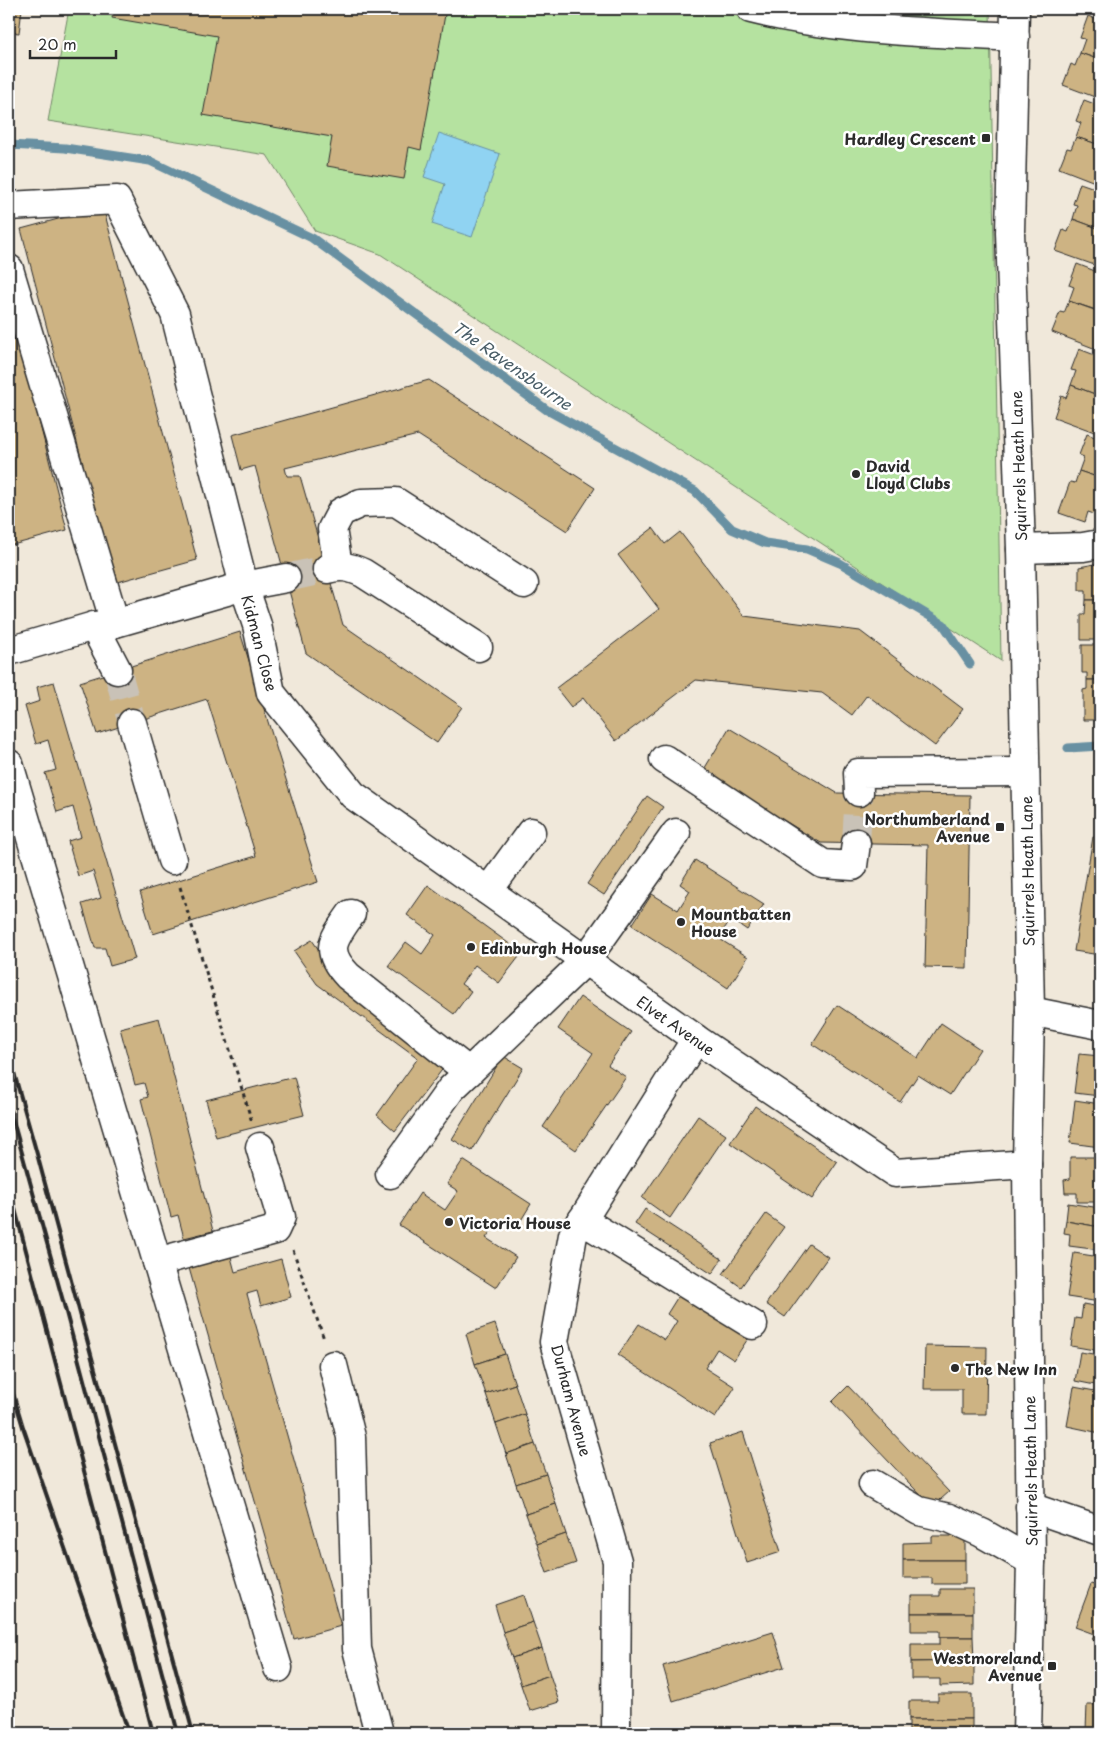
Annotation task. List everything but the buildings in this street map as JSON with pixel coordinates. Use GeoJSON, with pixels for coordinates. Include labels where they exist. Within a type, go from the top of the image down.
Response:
{"type":"FeatureCollection","features":[{"type":"Feature","properties":{"kind":"street"},"geometry":{"type":"LineString","coordinates":[[751,9],[795,19],[872,29],[1015,36]]}},
{"type":"Feature","properties":{"kind":"street","name":"Squirrels Heath Lane"},"geometry":{"type":"LineString","coordinates":[[1015,9],[1010,232],[1021,549],[1030,1011],[1027,1164],[1031,1562],[1028,1733]]}},
{"type":"Feature","properties":{"kind":"street","name":"Kidman Close"},"geometry":{"type":"LineString","coordinates":[[9,206],[116,200],[175,314],[244,586],[257,625],[271,693],[353,794]]}},
{"type":"Feature","properties":{"kind":"street"},"geometry":{"type":"LineString","coordinates":[[9,269],[117,670]]}},
{"type":"Feature","properties":{"kind":"street"},"geometry":{"type":"LineString","coordinates":[[478,647],[363,573],[350,567],[332,568],[332,529],[341,512],[361,503],[396,502],[524,584]]}},
{"type":"Feature","properties":{"kind":"street"},"geometry":{"type":"LineString","coordinates":[[1021,549],[1083,548],[1100,544]]}},
{"type":"Feature","properties":{"kind":"street"},"geometry":{"type":"LineString","coordinates":[[9,651],[244,586],[286,578]]}},
{"type":"Feature","properties":{"kind":"street"},"geometry":{"type":"LineString","coordinates":[[132,723],[172,860]]}},
{"type":"Feature","properties":{"kind":"street"},"geometry":{"type":"LineString","coordinates":[[664,759],[823,864],[853,866],[856,843]]}},
{"type":"Feature","properties":{"kind":"street"},"geometry":{"type":"LineString","coordinates":[[9,764],[278,1668]]}},
{"type":"Feature","properties":{"kind":"street"},"geometry":{"type":"LineString","coordinates":[[859,792],[858,773],[1025,772]]}},
{"type":"Feature","properties":{"kind":"street","name":"Elvet Avenue"},"geometry":{"type":"LineString","coordinates":[[353,794],[696,1039],[895,1173],[1027,1164]]}},
{"type":"Feature","properties":{"kind":"street"},"geometry":{"type":"LineString","coordinates":[[488,891],[531,832]]}},
{"type":"Feature","properties":{"kind":"street"},"geometry":{"type":"LineString","coordinates":[[390,1174],[451,1089],[586,961],[676,833]]}},
{"type":"Feature","properties":{"kind":"street"},"geometry":{"type":"LineString","coordinates":[[351,914],[333,945],[333,955],[337,965],[348,976],[469,1072]]}},
{"type":"Feature","properties":{"kind":"street"},"geometry":{"type":"LineString","coordinates":[[1030,1011],[1100,1024]]}},
{"type":"Feature","properties":{"kind":"street","name":"Durham Avenue"},"geometry":{"type":"LineString","coordinates":[[616,1733],[617,1561],[554,1342],[573,1235],[696,1039]]}},
{"type":"Feature","properties":{"kind":"street"},"geometry":{"type":"LineString","coordinates":[[157,1262],[276,1230],[281,1216],[260,1147]]}},
{"type":"Feature","properties":{"kind":"street"},"geometry":{"type":"LineString","coordinates":[[582,1220],[753,1325]]}},
{"type":"Feature","properties":{"kind":"street"},"geometry":{"type":"LineString","coordinates":[[333,1365],[351,1437],[357,1649],[379,1733]]}},
{"type":"Feature","properties":{"kind":"street"},"geometry":{"type":"LineString","coordinates":[[873,1484],[919,1511],[949,1518],[982,1533],[1031,1562]]}},
{"type":"Feature","properties":{"kind":"street"},"geometry":{"type":"LineString","coordinates":[[1030,1507],[1100,1530]]}},
{"type":"Feature","properties":{"kind":"path"},"geometry":{"type":"LineString","coordinates":[[172,860],[260,1147]]}},
{"type":"Feature","properties":{"kind":"path"},"geometry":{"type":"LineString","coordinates":[[281,1216],[333,1365]]}},
{"type":"Feature","properties":{"kind":"green space","name":"David Lloyd Clubs"},"geometry":{"type":"Polygon","coordinates":[[[69,9],[990,9],[1001,661],[380,254],[315,231],[267,155],[48,121],[69,9]]]}},
{"type":"Feature","properties":{"kind":"water"},"geometry":{"type":"Polygon","coordinates":[[[439,133],[500,154],[472,237],[432,224],[445,184],[424,177],[439,133]]]}},
{"type":"Feature","properties":{"kind":"waterway","name":"The Ravensbourne"},"geometry":{"type":"LineString","coordinates":[[9,145],[65,148],[150,161],[312,238],[547,410],[695,491],[732,529],[765,543],[807,549],[840,563],[943,624],[970,664]]}},
{"type":"Feature","properties":{"kind":"waterway","name":"The Ravensbourne"},"geometry":{"type":"LineString","coordinates":[[1068,748],[1100,746]]}},
{"type":"Feature","properties":{"kind":"tunnel"},"geometry":{"type":"LineString","coordinates":[[286,578],[327,569]]}},
{"type":"Feature","properties":{"kind":"tunnel"},"geometry":{"type":"LineString","coordinates":[[117,670],[132,723]]}},
{"type":"Feature","properties":{"kind":"tunnel"},"geometry":{"type":"LineString","coordinates":[[856,843],[859,792]]}},
{"type":"Feature","properties":{"kind":"railway"},"geometry":{"type":"LineString","coordinates":[[9,1055],[193,1733]]}},
{"type":"Feature","properties":{"kind":"railway"},"geometry":{"type":"LineString","coordinates":[[9,1106],[178,1733]]}},
{"type":"Feature","properties":{"kind":"railway"},"geometry":{"type":"LineString","coordinates":[[9,1186],[153,1733]]}},
{"type":"Feature","properties":{"kind":"railway"},"geometry":{"type":"LineString","coordinates":[[9,1380],[23,1427],[129,1733]]}},
{"type":"Feature","properties":{"kind":"place","name":"Hardley Crescent"},"geometry":{"type":"Point","coordinates":[986,138]}},
{"type":"Feature","properties":{"kind":"place","name":"David Lloyd Clubs"},"geometry":{"type":"Point","coordinates":[856,474]}},
{"type":"Feature","properties":{"kind":"place","name":"Northumberland Avenue"},"geometry":{"type":"Point","coordinates":[1000,827]}},
{"type":"Feature","properties":{"kind":"place","name":"Mountbatten House"},"geometry":{"type":"Point","coordinates":[681,922]}},
{"type":"Feature","properties":{"kind":"place","name":"Edinburgh House"},"geometry":{"type":"Point","coordinates":[471,947]}},
{"type":"Feature","properties":{"kind":"place","name":"Victoria House"},"geometry":{"type":"Point","coordinates":[449,1222]}},
{"type":"Feature","properties":{"kind":"place","name":"The New Inn"},"geometry":{"type":"Point","coordinates":[955,1368]}},
{"type":"Feature","properties":{"kind":"place","name":"Westmoreland Avenue"},"geometry":{"type":"Point","coordinates":[1052,1666]}}]}
